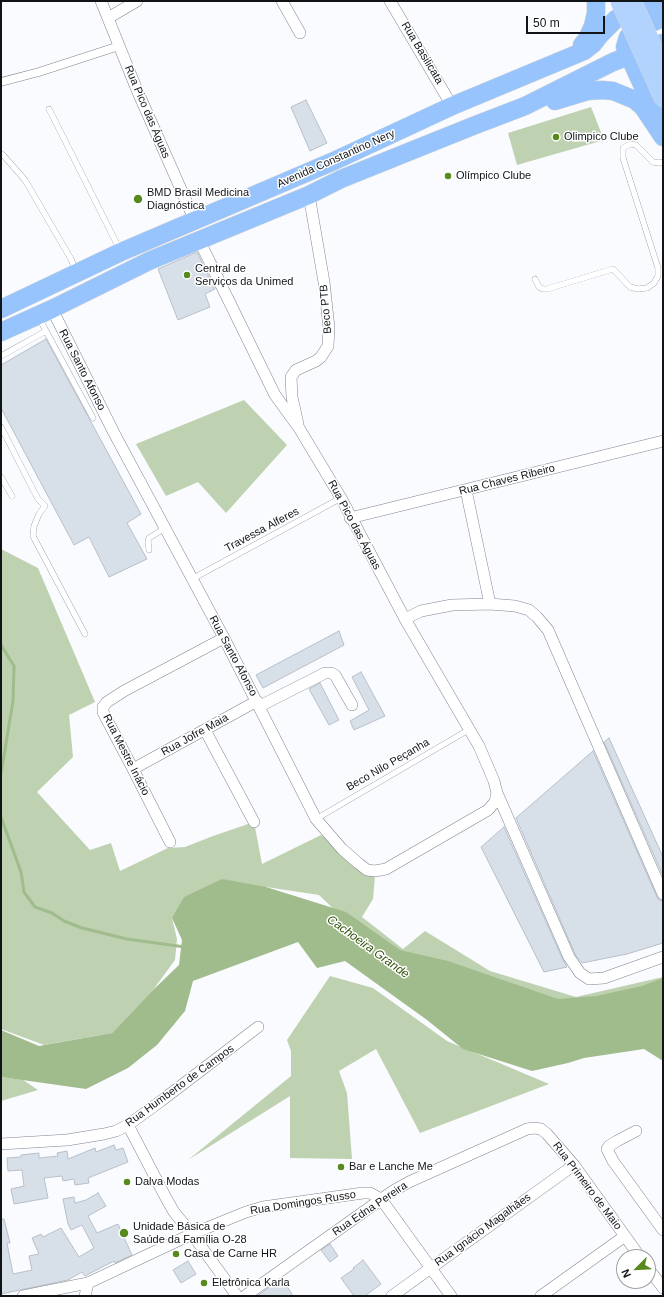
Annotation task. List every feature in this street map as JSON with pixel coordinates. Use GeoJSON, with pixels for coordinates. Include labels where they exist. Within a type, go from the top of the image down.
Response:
{"type":"FeatureCollection","features":[{"type":"Feature","properties":{"kind":"highway"},"geometry":{"type":"LineString","coordinates":[[571,56],[587,39],[593,26],[596,13],[596,1]]}},
{"type":"Feature","properties":{"kind":"highway","name":"Avenida Constantino Nery"},"geometry":{"type":"LineString","coordinates":[[1,309],[121,252],[334,161],[452,106],[584,51],[593,44],[616,19],[636,8],[663,2]]}},
{"type":"Feature","properties":{"kind":"highway"},"geometry":{"type":"LineString","coordinates":[[661,120],[625,47],[628,37],[644,26],[663,18]]}},
{"type":"Feature","properties":{"kind":"highway","name":"Avenida Constantino Nery"},"geometry":{"type":"LineString","coordinates":[[1,332],[45,319],[149,261],[309,195],[348,176],[525,106],[613,62],[663,43]]}},
{"type":"Feature","properties":{"kind":"highway"},"geometry":{"type":"LineString","coordinates":[[640,80],[653,81],[663,77]]}},
{"type":"Feature","properties":{"kind":"highway"},"geometry":{"type":"LineString","coordinates":[[525,106],[548,103],[588,91],[613,91],[635,100],[643,106],[663,137]]}},
{"type":"Feature","properties":{"kind":"main road"},"geometry":{"type":"LineString","coordinates":[[619,1],[663,98]]}},
{"type":"Feature","properties":{"kind":"main road"},"geometry":{"type":"LineString","coordinates":[[633,1],[663,68]]}},
{"type":"Feature","properties":{"kind":"street","name":"Rua Pico das Águas"},"geometry":{"type":"LineString","coordinates":[[101,1],[195,221]]}},
{"type":"Feature","properties":{"kind":"street"},"geometry":{"type":"LineString","coordinates":[[108,18],[136,1]]}},
{"type":"Feature","properties":{"kind":"street"},"geometry":{"type":"LineString","coordinates":[[282,1],[300,33]]}},
{"type":"Feature","properties":{"kind":"street","name":"Rua Basilicata"},"geometry":{"type":"LineString","coordinates":[[390,1],[452,106]]}},
{"type":"Feature","properties":{"kind":"street"},"geometry":{"type":"LineString","coordinates":[[1,82],[39,72],[119,46]]}},
{"type":"Feature","properties":{"kind":"street","name":"Beco PTB"},"geometry":{"type":"LineString","coordinates":[[299,428],[292,396],[291,377],[296,370],[316,361],[321,357],[328,346],[329,328],[324,282],[309,195]]}},
{"type":"Feature","properties":{"kind":"street","name":"Rua Pico das Águas"},"geometry":{"type":"LineString","coordinates":[[199,240],[275,395],[299,428],[341,498],[350,518],[405,619],[479,746],[494,781],[497,793],[569,957],[580,973],[589,979],[604,978],[663,957]]}},
{"type":"Feature","properties":{"kind":"street","name":"Rua Santo Afonso"},"geometry":{"type":"LineString","coordinates":[[45,319],[111,426],[224,638],[316,819],[342,849],[367,870],[376,871],[386,869],[488,810],[495,802],[497,793]]}},
{"type":"Feature","properties":{"kind":"street","name":"Rua Chaves Ribeiro"},"geometry":{"type":"LineString","coordinates":[[350,518],[663,441]]}},
{"type":"Feature","properties":{"kind":"street"},"geometry":{"type":"LineString","coordinates":[[466,490],[490,604]]}},
{"type":"Feature","properties":{"kind":"street"},"geometry":{"type":"LineString","coordinates":[[405,619],[431,608],[452,605],[490,604],[515,606],[529,610],[537,617],[548,630],[663,894]]}},
{"type":"Feature","properties":{"kind":"street","name":"Rua Mestre Inácio"},"geometry":{"type":"LineString","coordinates":[[170,842],[134,769],[103,712],[103,707],[107,702],[124,691],[224,638]]}},
{"type":"Feature","properties":{"kind":"street","name":"Rua Jofre Maia"},"geometry":{"type":"LineString","coordinates":[[134,769],[204,730],[325,673],[335,675],[352,705]]}},
{"type":"Feature","properties":{"kind":"street"},"geometry":{"type":"LineString","coordinates":[[204,730],[254,822]]}},
{"type":"Feature","properties":{"kind":"street","name":"Rua Humberto de Campos"},"geometry":{"type":"LineString","coordinates":[[1,1144],[74,1139],[110,1132],[128,1125],[258,1027]]}},
{"type":"Feature","properties":{"kind":"street"},"geometry":{"type":"LineString","coordinates":[[128,1125],[174,1212],[237,1296]]}},
{"type":"Feature","properties":{"kind":"street","name":"Rua Primeiro de Maio"},"geometry":{"type":"LineString","coordinates":[[527,1129],[541,1128],[547,1134],[574,1165],[634,1249]]}},
{"type":"Feature","properties":{"kind":"street","name":"Rua Edna Pereira"},"geometry":{"type":"LineString","coordinates":[[245,1296],[381,1198],[409,1182],[527,1129]]}},
{"type":"Feature","properties":{"kind":"street"},"geometry":{"type":"LineString","coordinates":[[636,1132],[617,1141],[607,1149],[610,1156],[663,1230]]}},
{"type":"Feature","properties":{"kind":"street","name":"Rua Ignácio Magalhães"},"geometry":{"type":"LineString","coordinates":[[392,1296],[574,1165]]}},
{"type":"Feature","properties":{"kind":"street","name":"Rua Domingos Russo"},"geometry":{"type":"LineString","coordinates":[[23,1296],[88,1283],[192,1234],[246,1212],[263,1207],[363,1193],[381,1198]]}},
{"type":"Feature","properties":{"kind":"street"},"geometry":{"type":"LineString","coordinates":[[381,1198],[451,1296]]}},
{"type":"Feature","properties":{"kind":"street"},"geometry":{"type":"LineString","coordinates":[[541,1296],[625,1236]]}},
{"type":"Feature","properties":{"kind":"street"},"geometry":{"type":"LineString","coordinates":[[656,1279],[663,1288]]}},
{"type":"Feature","properties":{"kind":"street"},"geometry":{"type":"LineString","coordinates":[[85,1296],[88,1283]]}},
{"type":"Feature","properties":{"kind":"lane"},"geometry":{"type":"LineString","coordinates":[[49,109],[121,252]]}},
{"type":"Feature","properties":{"kind":"lane"},"geometry":{"type":"LineString","coordinates":[[535,280],[539,288],[547,289],[613,269],[630,287],[638,289],[647,288],[654,283],[658,276],[658,268],[623,158],[623,148],[630,144],[636,145],[653,162],[663,162]]}},
{"type":"Feature","properties":{"kind":"lane"},"geometry":{"type":"LineString","coordinates":[[1,154],[25,180],[71,259],[77,273]]}},
{"type":"Feature","properties":{"kind":"lane"},"geometry":{"type":"LineString","coordinates":[[1,356],[45,319],[93,418]]}},
{"type":"Feature","properties":{"kind":"lane"},"geometry":{"type":"LineString","coordinates":[[1,427],[38,498],[45,506],[39,514],[34,526],[33,536],[85,634]]}},
{"type":"Feature","properties":{"kind":"lane"},"geometry":{"type":"LineString","coordinates":[[1,478],[12,496]]}},
{"type":"Feature","properties":{"kind":"lane","name":"Travessa Alferes"},"geometry":{"type":"LineString","coordinates":[[192,579],[341,498]]}},
{"type":"Feature","properties":{"kind":"lane"},"geometry":{"type":"LineString","coordinates":[[149,550],[149,538],[165,528]]}},
{"type":"Feature","properties":{"kind":"lane","name":"Beco Nilo Peçanha"},"geometry":{"type":"LineString","coordinates":[[316,819],[470,729]]}},
{"type":"Feature","properties":{"kind":"shaded area","name":"Olimpico Clube"},"geometry":{"type":"Polygon","coordinates":[[[591,107],[604,140],[517,165],[508,133],[591,107]]]}},
{"type":"Feature","properties":{"kind":"shaded area"},"geometry":{"type":"Polygon","coordinates":[[[244,400],[287,445],[226,513],[198,482],[166,496],[136,444],[244,400]]]}},
{"type":"Feature","properties":{"kind":"shaded area"},"geometry":{"type":"Polygon","coordinates":[[[1,549],[38,568],[95,702],[69,715],[73,757],[37,792],[90,850],[111,843],[120,871],[168,848],[185,847],[254,822],[262,864],[321,835],[375,876],[373,899],[362,917],[403,949],[425,931],[490,971],[576,997],[663,977],[663,1012],[581,1037],[386,959],[319,895],[266,887],[172,918],[177,939],[175,960],[153,990],[112,1033],[44,1045],[1,1029],[1,549]]]}},
{"type":"Feature","properties":{"kind":"shaded area"},"geometry":{"type":"Polygon","coordinates":[[[330,976],[373,988],[447,1041],[549,1084],[420,1133],[376,1049],[339,1071],[347,1093],[352,1159],[290,1158],[290,1096],[188,1160],[291,1076],[291,1051],[287,1040],[330,976]]]}},
{"type":"Feature","properties":{"kind":"shaded area"},"geometry":{"type":"Polygon","coordinates":[[[1,1077],[23,1080],[38,1090],[1,1101],[1,1077]]]}},
{"type":"Feature","properties":{"kind":"water","name":"Cachoeira Grande"},"geometry":{"type":"Polygon","coordinates":[[[222,879],[266,887],[346,912],[400,950],[448,961],[558,999],[596,996],[642,986],[663,978],[663,1061],[644,1049],[584,1058],[532,1071],[463,1049],[427,1020],[345,961],[317,968],[298,942],[193,981],[185,1011],[157,1045],[128,1068],[86,1089],[1,1077],[1,1030],[39,1046],[112,1033],[179,965],[182,940],[172,918],[184,897],[222,879]]]}},
{"type":"Feature","properties":{"kind":"building"},"geometry":{"type":"Polygon","coordinates":[[[306,100],[327,143],[310,151],[291,107],[306,100]]]}},
{"type":"Feature","properties":{"kind":"building","name":"Central de Serviços da Unimed"},"geometry":{"type":"Polygon","coordinates":[[[197,252],[215,289],[205,294],[210,307],[178,320],[158,269],[197,252]]]}},
{"type":"Feature","properties":{"kind":"building"},"geometry":{"type":"Polygon","coordinates":[[[46,339],[141,514],[127,523],[147,559],[109,577],[89,537],[74,545],[1,408],[1,365],[46,339]]]}},
{"type":"Feature","properties":{"kind":"building"},"geometry":{"type":"Polygon","coordinates":[[[339,631],[344,645],[263,688],[256,675],[339,631]]]}},
{"type":"Feature","properties":{"kind":"building"},"geometry":{"type":"Polygon","coordinates":[[[361,672],[385,716],[354,730],[350,721],[369,710],[352,677],[361,672]]]}},
{"type":"Feature","properties":{"kind":"building"},"geometry":{"type":"Polygon","coordinates":[[[320,683],[339,720],[329,725],[309,689],[320,683]]]}},
{"type":"Feature","properties":{"kind":"building"},"geometry":{"type":"Polygon","coordinates":[[[609,738],[663,857],[663,876],[604,742],[609,738]]]}},
{"type":"Feature","properties":{"kind":"building"},"geometry":{"type":"Polygon","coordinates":[[[593,751],[657,897],[659,900],[663,901],[663,943],[627,954],[582,963],[575,954],[516,818],[593,751]]]}},
{"type":"Feature","properties":{"kind":"building"},"geometry":{"type":"Polygon","coordinates":[[[504,827],[567,967],[544,972],[481,847],[504,827]]]}},
{"type":"Feature","properties":{"kind":"building"},"geometry":{"type":"Polygon","coordinates":[[[114,1145],[116,1150],[123,1148],[128,1162],[88,1178],[89,1183],[75,1185],[74,1179],[63,1181],[62,1176],[44,1178],[48,1198],[14,1204],[11,1189],[24,1186],[22,1170],[8,1171],[7,1158],[39,1153],[39,1158],[58,1156],[57,1153],[67,1151],[68,1159],[95,1148],[96,1152],[114,1145]]]}},
{"type":"Feature","properties":{"kind":"building"},"geometry":{"type":"Polygon","coordinates":[[[98,1193],[106,1206],[88,1216],[97,1233],[118,1224],[132,1255],[115,1263],[114,1261],[85,1276],[82,1272],[68,1280],[1,1294],[1,1219],[4,1219],[10,1243],[7,1243],[13,1274],[32,1270],[29,1256],[39,1254],[32,1238],[41,1234],[43,1237],[61,1228],[79,1257],[94,1248],[82,1225],[71,1230],[68,1224],[63,1199],[74,1197],[75,1203],[86,1200],[98,1193]]]}},
{"type":"Feature","properties":{"kind":"building"},"geometry":{"type":"Polygon","coordinates":[[[330,1244],[338,1256],[330,1262],[321,1250],[330,1244]]]}},
{"type":"Feature","properties":{"kind":"building"},"geometry":{"type":"Polygon","coordinates":[[[363,1260],[381,1284],[365,1296],[354,1296],[341,1278],[354,1269],[353,1268],[363,1260]]]}},
{"type":"Feature","properties":{"kind":"building"},"geometry":{"type":"Polygon","coordinates":[[[188,1261],[196,1274],[181,1283],[173,1270],[188,1261]]]}},
{"type":"Feature","properties":{"kind":"building"},"geometry":{"type":"Polygon","coordinates":[[[282,1278],[293,1296],[257,1296],[282,1278]]]}},
{"type":"Feature","properties":{"kind":"waterway"},"geometry":{"type":"LineString","coordinates":[[1,645],[14,666],[13,701],[1,774]]}},
{"type":"Feature","properties":{"kind":"waterway"},"geometry":{"type":"LineString","coordinates":[[1,817],[21,872],[24,892],[35,907],[52,913],[64,921],[82,928],[127,939],[185,947]]}},
{"type":"Feature","properties":{"kind":"place","name":"Olimpico Clube"},"geometry":{"type":"Point","coordinates":[556,137]}},
{"type":"Feature","properties":{"kind":"place","name":"Olímpico Clube"},"geometry":{"type":"Point","coordinates":[448,176]}},
{"type":"Feature","properties":{"kind":"place","name":"BMD Brasil Medicina Diagnóstica"},"geometry":{"type":"Point","coordinates":[138,199]}},
{"type":"Feature","properties":{"kind":"place","name":"Central de Serviços da Unimed"},"geometry":{"type":"Point","coordinates":[187,275]}},
{"type":"Feature","properties":{"kind":"place","name":"Bar e Lanche Me"},"geometry":{"type":"Point","coordinates":[341,1167]}},
{"type":"Feature","properties":{"kind":"place","name":"Dalva Modas"},"geometry":{"type":"Point","coordinates":[127,1182]}},
{"type":"Feature","properties":{"kind":"place","name":"Unidade Básica de Saúde da Família O-28"},"geometry":{"type":"Point","coordinates":[124,1233]}},
{"type":"Feature","properties":{"kind":"place","name":"Casa de Carne HR"},"geometry":{"type":"Point","coordinates":[176,1254]}},
{"type":"Feature","properties":{"kind":"place","name":"Eletrônica Karla"},"geometry":{"type":"Point","coordinates":[204,1283]}}]}
